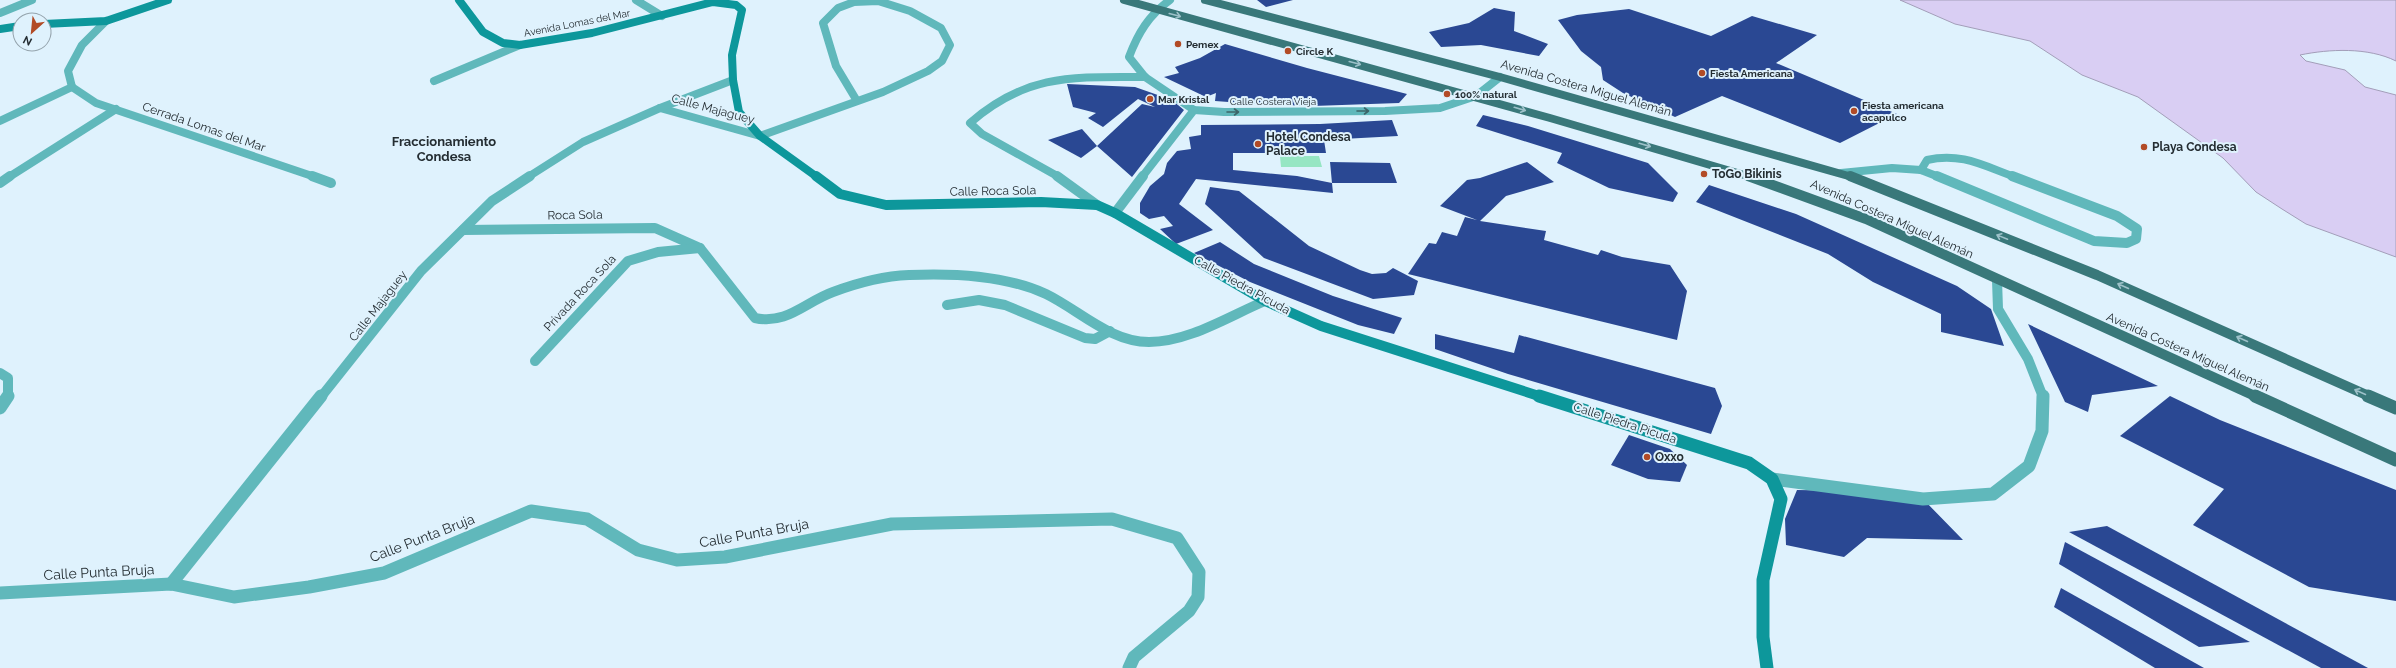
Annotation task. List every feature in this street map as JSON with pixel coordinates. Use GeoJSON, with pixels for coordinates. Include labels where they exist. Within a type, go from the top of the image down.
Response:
{"type":"FeatureCollection","features":[{"type":"Feature","properties":{"kind":"main road"},"geometry":{"type":"LineString","coordinates":[[52,24],[106,21],[168,0]]}},
{"type":"Feature","properties":{"kind":"main road","name":"Avenida Lomas del Mar"},"geometry":{"type":"LineString","coordinates":[[459,0],[483,32],[503,43],[520,45],[592,33],[662,16]]}},
{"type":"Feature","properties":{"kind":"main road","name":"Avenida Costera Miguel Alemán"},"geometry":{"type":"LineString","coordinates":[[1124,0],[1476,96],[1749,175],[1804,194],[1866,219],[2396,460]]}},
{"type":"Feature","properties":{"kind":"main road","name":"Avenida Costera Miguel Alemán"},"geometry":{"type":"LineString","coordinates":[[1205,0],[1500,77],[1841,173],[2097,275],[2396,408]]}},
{"type":"Feature","properties":{"kind":"main road","name":"Calle Roca Sola"},"geometry":{"type":"LineString","coordinates":[[662,16],[694,6],[727,1],[736,5],[742,10],[732,55],[733,80],[739,112],[760,136],[840,194],[886,205],[1041,202],[1097,206],[1115,213]]}},
{"type":"Feature","properties":{"kind":"main road"},"geometry":{"type":"LineString","coordinates":[[0,29],[12,27]]}},
{"type":"Feature","properties":{"kind":"main road","name":"Calle Piedra Picuda"},"geometry":{"type":"LineString","coordinates":[[1115,213],[1265,301],[1321,326],[1750,463],[1772,479]]}},
{"type":"Feature","properties":{"kind":"main road"},"geometry":{"type":"LineString","coordinates":[[1767,668],[1763,637],[1763,580],[1781,499],[1772,479]]}},
{"type":"Feature","properties":{"kind":"street"},"geometry":{"type":"LineString","coordinates":[[0,13],[32,0]]}},
{"type":"Feature","properties":{"kind":"street","name":"Avenida Lomas del Mar"},"geometry":{"type":"LineString","coordinates":[[636,0],[662,16]]}},
{"type":"Feature","properties":{"kind":"street","name":"Calle Costera Vieja"},"geometry":{"type":"LineString","coordinates":[[1170,0],[1156,9],[1143,24],[1129,57],[1145,78],[1194,110],[1224,112],[1385,111],[1440,108],[1476,96],[1500,77]]}},
{"type":"Feature","properties":{"kind":"street"},"geometry":{"type":"LineString","coordinates":[[760,136],[857,101],[928,71],[942,61],[950,45],[941,28],[910,11],[878,1],[854,2],[838,8],[823,23],[836,66],[857,101]]}},
{"type":"Feature","properties":{"kind":"street"},"geometry":{"type":"LineString","coordinates":[[0,121],[72,87],[68,71],[82,45],[106,21]]}},
{"type":"Feature","properties":{"kind":"street"},"geometry":{"type":"LineString","coordinates":[[434,81],[520,45]]}},
{"type":"Feature","properties":{"kind":"street"},"geometry":{"type":"LineString","coordinates":[[1097,206],[1065,181],[982,134],[970,123],[978,116],[1024,88],[1048,81],[1071,77],[1145,78]]}},
{"type":"Feature","properties":{"kind":"street","name":"Calle Majaguey"},"geometry":{"type":"LineString","coordinates":[[171,584],[421,271],[492,201],[583,142],[660,108],[733,80]]}},
{"type":"Feature","properties":{"kind":"street","name":"Cerrada Lomas del Mar"},"geometry":{"type":"LineString","coordinates":[[72,87],[96,102],[331,183]]}},
{"type":"Feature","properties":{"kind":"street","name":"Calle Majaguey"},"geometry":{"type":"LineString","coordinates":[[660,108],[760,136]]}},
{"type":"Feature","properties":{"kind":"street"},"geometry":{"type":"LineString","coordinates":[[0,183],[116,109]]}},
{"type":"Feature","properties":{"kind":"street"},"geometry":{"type":"LineString","coordinates":[[1115,213],[1194,110]]}},
{"type":"Feature","properties":{"kind":"street"},"geometry":{"type":"LineString","coordinates":[[1841,173],[1892,168],[1922,170],[2094,241],[2127,243],[2136,239],[2137,229],[2117,216],[1961,157],[1943,156],[1927,160],[1922,170]]}},
{"type":"Feature","properties":{"kind":"street","name":"Roca Sola"},"geometry":{"type":"LineString","coordinates":[[463,230],[655,228],[686,240],[700,248]]}},
{"type":"Feature","properties":{"kind":"street"},"geometry":{"type":"LineString","coordinates":[[700,248],[755,318],[765,322],[781,320],[830,293],[873,281],[918,275],[985,278],[1018,283],[1045,293],[1110,331],[1127,339],[1149,342],[1177,338],[1265,301]]}},
{"type":"Feature","properties":{"kind":"street","name":"Privada Roca Sola"},"geometry":{"type":"LineString","coordinates":[[535,361],[628,261],[658,252],[700,248]]}},
{"type":"Feature","properties":{"kind":"street","name":"Calle Piedra Picuda"},"geometry":{"type":"LineString","coordinates":[[1772,479],[1923,499],[1993,494],[2029,466],[2042,431],[2043,396],[2028,359],[1998,310],[1998,280]]}},
{"type":"Feature","properties":{"kind":"street"},"geometry":{"type":"LineString","coordinates":[[947,305],[979,300],[1005,305],[1085,338],[1095,339],[1110,331]]}},
{"type":"Feature","properties":{"kind":"street"},"geometry":{"type":"LineString","coordinates":[[0,373],[8,378],[10,388],[4,405],[0,408]]}},
{"type":"Feature","properties":{"kind":"street","name":"Calle Punta Bruja"},"geometry":{"type":"LineString","coordinates":[[0,593],[171,584],[234,598],[309,588],[384,573],[531,511],[587,519],[638,550],[677,560],[725,557],[892,524],[1112,519],[1177,538],[1198,572],[1198,597],[1188,611],[1134,657],[1129,668]]}},
{"type":"Feature","properties":{"kind":"green space"},"geometry":{"type":"Polygon","coordinates":[[[1280,156],[1319,156],[1322,167],[1281,167],[1280,156]]]}},
{"type":"Feature","properties":{"kind":"shaded area"},"geometry":{"type":"Polygon","coordinates":[[[1900,0],[2396,0],[2396,61],[2373,53],[2348,50],[2323,51],[2300,55],[2306,61],[2345,70],[2365,87],[2396,95],[2396,257],[2306,224],[2256,192],[2223,158],[2138,97],[2082,75],[2030,41],[1955,24],[1900,0]]]}},
{"type":"Feature","properties":{"kind":"building"},"geometry":{"type":"Polygon","coordinates":[[[1257,0],[1293,0],[1266,7],[1257,0]]]}},
{"type":"Feature","properties":{"kind":"building"},"geometry":{"type":"Polygon","coordinates":[[[1494,8],[1515,12],[1514,31],[1548,44],[1539,56],[1481,45],[1441,47],[1429,32],[1469,23],[1494,8]]]}},
{"type":"Feature","properties":{"kind":"building","name":"Fiesta Americana"},"geometry":{"type":"Polygon","coordinates":[[[1629,9],[1711,36],[1752,16],[1817,35],[1776,63],[1897,114],[1840,143],[1722,96],[1675,117],[1623,93],[1603,80],[1601,67],[1581,51],[1558,20],[1577,15],[1629,9]]]}},
{"type":"Feature","properties":{"kind":"building"},"geometry":{"type":"Polygon","coordinates":[[[1225,44],[1307,68],[1407,94],[1399,103],[1313,106],[1256,104],[1215,101],[1216,93],[1206,97],[1164,77],[1179,73],[1175,67],[1200,58],[1225,44]]]}},
{"type":"Feature","properties":{"kind":"building"},"geometry":{"type":"Polygon","coordinates":[[[1067,84],[1135,87],[1172,100],[1184,110],[1132,177],[1097,146],[1142,104],[1155,107],[1138,99],[1103,127],[1088,118],[1096,113],[1073,107],[1067,84]]]}},
{"type":"Feature","properties":{"kind":"building"},"geometry":{"type":"Polygon","coordinates":[[[1483,115],[1528,126],[1648,163],[1678,193],[1673,202],[1609,188],[1557,163],[1562,153],[1476,126],[1483,115]]]}},
{"type":"Feature","properties":{"kind":"building"},"geometry":{"type":"Polygon","coordinates":[[[1392,120],[1398,136],[1324,140],[1326,153],[1233,153],[1233,170],[1297,176],[1332,183],[1333,193],[1196,179],[1179,204],[1213,230],[1176,244],[1160,229],[1173,226],[1164,216],[1149,219],[1140,213],[1140,203],[1150,186],[1164,174],[1167,163],[1177,151],[1191,149],[1189,137],[1201,135],[1201,125],[1320,124],[1392,120]]]}},
{"type":"Feature","properties":{"kind":"building"},"geometry":{"type":"Polygon","coordinates":[[[1082,129],[1097,146],[1081,158],[1048,140],[1082,129]]]}},
{"type":"Feature","properties":{"kind":"building"},"geometry":{"type":"Polygon","coordinates":[[[1330,162],[1390,163],[1397,183],[1332,183],[1330,162]]]}},
{"type":"Feature","properties":{"kind":"building"},"geometry":{"type":"Polygon","coordinates":[[[1527,162],[1554,182],[1506,196],[1480,221],[1546,231],[1544,240],[1598,255],[1601,250],[1622,257],[1670,265],[1687,291],[1677,340],[1408,274],[1429,243],[1436,244],[1442,232],[1457,236],[1465,217],[1477,220],[1440,206],[1467,180],[1480,178],[1527,162]]]}},
{"type":"Feature","properties":{"kind":"building"},"geometry":{"type":"Polygon","coordinates":[[[1709,185],[1796,214],[1957,286],[1991,309],[2004,346],[1941,332],[1941,314],[1873,282],[1828,254],[1696,202],[1709,185]]]}},
{"type":"Feature","properties":{"kind":"building"},"geometry":{"type":"Polygon","coordinates":[[[1210,187],[1239,191],[1309,246],[1360,270],[1372,274],[1386,273],[1393,268],[1418,281],[1414,295],[1373,299],[1264,258],[1205,204],[1210,187]]]}},
{"type":"Feature","properties":{"kind":"building"},"geometry":{"type":"Polygon","coordinates":[[[1220,242],[1254,264],[1333,296],[1402,318],[1394,334],[1358,325],[1250,282],[1194,253],[1220,242]]]}},
{"type":"Feature","properties":{"kind":"building"},"geometry":{"type":"Polygon","coordinates":[[[2028,324],[2158,386],[2092,395],[2088,412],[2065,402],[2028,324]]]}},
{"type":"Feature","properties":{"kind":"building"},"geometry":{"type":"Polygon","coordinates":[[[1435,334],[1514,353],[1519,335],[1715,388],[1722,406],[1711,434],[1508,374],[1435,349],[1435,334]]]}},
{"type":"Feature","properties":{"kind":"building"},"geometry":{"type":"Polygon","coordinates":[[[2170,396],[2220,420],[2396,490],[2396,601],[2309,587],[2193,525],[2224,489],[2120,436],[2170,396]]]}},
{"type":"Feature","properties":{"kind":"building","name":"Oxxo"},"geometry":{"type":"Polygon","coordinates":[[[1629,435],[1670,449],[1687,465],[1680,482],[1648,479],[1611,465],[1629,435]]]}},
{"type":"Feature","properties":{"kind":"building"},"geometry":{"type":"Polygon","coordinates":[[[1797,490],[1859,491],[1923,499],[1963,540],[1867,538],[1844,557],[1786,545],[1785,519],[1797,490]]]}},
{"type":"Feature","properties":{"kind":"building"},"geometry":{"type":"Polygon","coordinates":[[[2107,526],[2368,668],[2321,668],[2069,532],[2107,526]]]}},
{"type":"Feature","properties":{"kind":"building"},"geometry":{"type":"Polygon","coordinates":[[[2065,542],[2250,642],[2199,647],[2059,564],[2065,542]]]}},
{"type":"Feature","properties":{"kind":"building"},"geometry":{"type":"Polygon","coordinates":[[[2061,588],[2204,668],[2155,668],[2054,607],[2061,588]]]}},
{"type":"Feature","properties":{"kind":"place","name":"Pemex"},"geometry":{"type":"Point","coordinates":[1178,44]}},
{"type":"Feature","properties":{"kind":"place","name":"Circle K"},"geometry":{"type":"Point","coordinates":[1288,51]}},
{"type":"Feature","properties":{"kind":"place","name":"Fiesta Americana"},"geometry":{"type":"Point","coordinates":[1702,73]}},
{"type":"Feature","properties":{"kind":"place","name":"100% natural"},"geometry":{"type":"Point","coordinates":[1447,94]}},
{"type":"Feature","properties":{"kind":"place","name":"Mar Kristal"},"geometry":{"type":"Point","coordinates":[1150,99]}},
{"type":"Feature","properties":{"kind":"place","name":"Fiesta americana acapulco"},"geometry":{"type":"Point","coordinates":[1854,111]}},
{"type":"Feature","properties":{"kind":"place","name":"Hotel Condesa Palace"},"geometry":{"type":"Point","coordinates":[1258,144]}},
{"type":"Feature","properties":{"kind":"place","name":"Playa Condesa"},"geometry":{"type":"Point","coordinates":[2144,147]}},
{"type":"Feature","properties":{"kind":"place","name":"ToGo Bikinis"},"geometry":{"type":"Point","coordinates":[1704,174]}},
{"type":"Feature","properties":{"kind":"place","name":"Oxxo"},"geometry":{"type":"Point","coordinates":[1647,457]}},
{"type":"Feature","properties":{"kind":"district","name":"Fraccionamiento Condesa"},"geometry":{"type":"Point","coordinates":[444,148]}}]}
